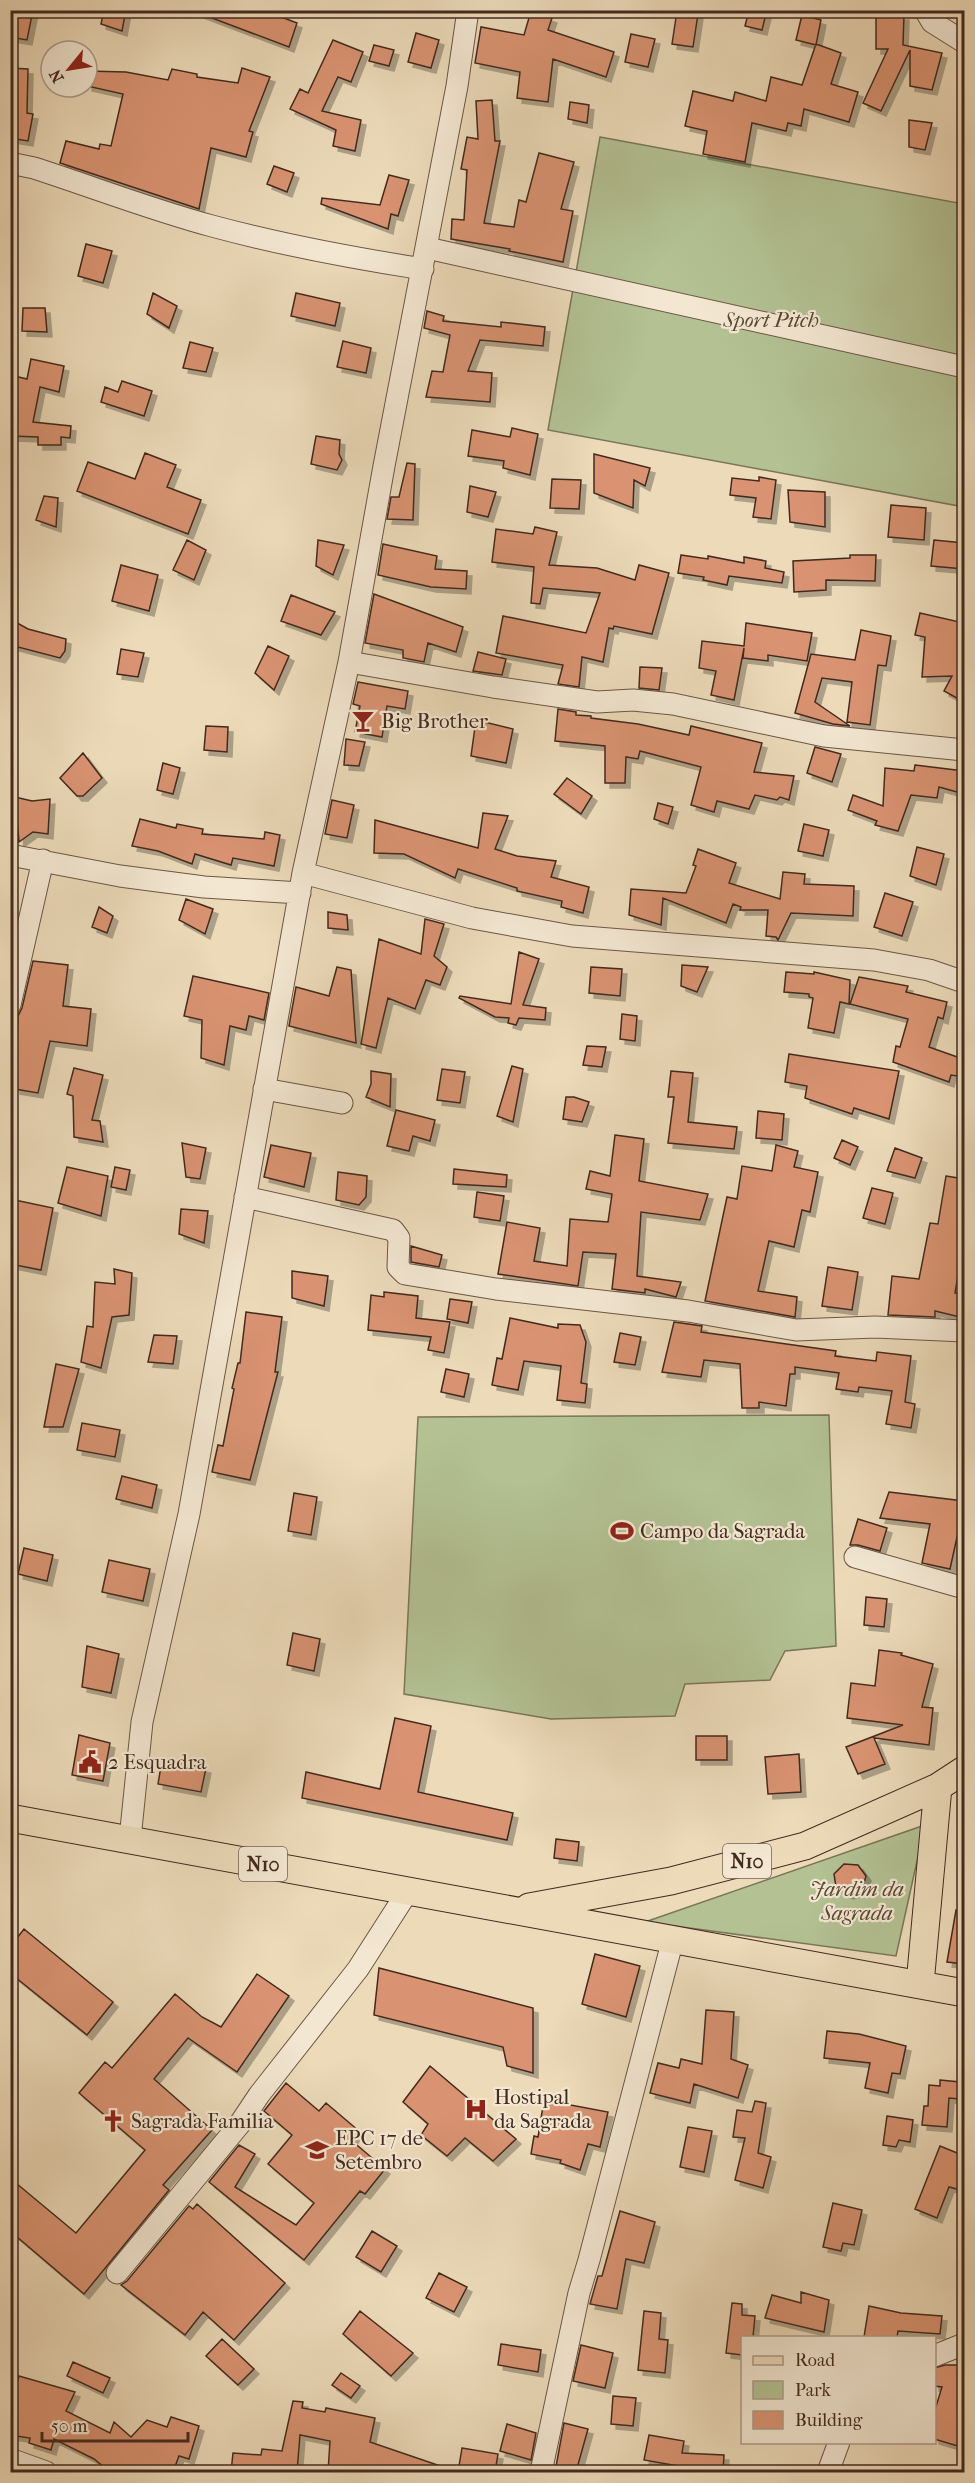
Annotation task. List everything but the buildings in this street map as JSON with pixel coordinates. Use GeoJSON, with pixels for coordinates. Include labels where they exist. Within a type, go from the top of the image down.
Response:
{"type":"FeatureCollection","features":[{"type":"Feature","properties":{"kind":"main road","name":"N10"},"geometry":{"type":"LineString","coordinates":[[516,1910],[671,1881],[805,1846],[938,1787],[964,1770]]}},
{"type":"Feature","properties":{"kind":"main road"},"geometry":{"type":"LineString","coordinates":[[920,1984],[938,1787]]}},
{"type":"Feature","properties":{"kind":"main road","name":"N10"},"geometry":{"type":"LineString","coordinates":[[10,1818],[964,1993]]}},
{"type":"Feature","properties":{"kind":"street"},"geometry":{"type":"LineString","coordinates":[[130,1839],[142,1722],[189,1514],[302,883],[349,663],[384,465],[457,87],[468,10]]}},
{"type":"Feature","properties":{"kind":"street"},"geometry":{"type":"LineString","coordinates":[[926,10],[932,22],[964,42]]}},
{"type":"Feature","properties":{"kind":"street"},"geometry":{"type":"LineString","coordinates":[[10,163],[34,168],[210,226],[337,256],[425,258],[964,367]]}},
{"type":"Feature","properties":{"kind":"street"},"geometry":{"type":"LineString","coordinates":[[349,663],[597,702],[633,700],[673,704],[824,736],[964,750]]}},
{"type":"Feature","properties":{"kind":"street"},"geometry":{"type":"LineString","coordinates":[[10,855],[120,876],[204,887],[302,883],[572,936],[874,960],[929,970],[964,982]]}},
{"type":"Feature","properties":{"kind":"street"},"geometry":{"type":"LineString","coordinates":[[10,1005],[43,860]]}},
{"type":"Feature","properties":{"kind":"street"},"geometry":{"type":"LineString","coordinates":[[264,1089],[342,1103]]}},
{"type":"Feature","properties":{"kind":"street"},"geometry":{"type":"LineString","coordinates":[[245,1197],[393,1230],[399,1238],[398,1267],[405,1274],[507,1291],[688,1311],[796,1330],[875,1327],[964,1331]]}},
{"type":"Feature","properties":{"kind":"street"},"geometry":{"type":"LineString","coordinates":[[855,1557],[964,1588]]}},
{"type":"Feature","properties":{"kind":"street"},"geometry":{"type":"LineString","coordinates":[[117,2273],[239,2125],[259,2095],[345,1986],[408,1891]]}},
{"type":"Feature","properties":{"kind":"street"},"geometry":{"type":"LineString","coordinates":[[541,2472],[579,2293],[673,1939]]}},
{"type":"Feature","properties":{"kind":"street"},"geometry":{"type":"LineString","coordinates":[[936,2355],[964,2344]]}},
{"type":"Feature","properties":{"kind":"street"},"geometry":{"type":"LineString","coordinates":[[828,2472],[838,2444]]}},
{"type":"Feature","properties":{"kind":"street"},"geometry":{"type":"LineString","coordinates":[[10,2459],[46,2472]]}},
{"type":"Feature","properties":{"kind":"green space","name":"Sport Pitch"},"geometry":{"type":"Polygon","coordinates":[[[600,137],[964,204],[964,475],[959,506],[548,430],[600,137]]]}},
{"type":"Feature","properties":{"kind":"green space","name":"Campo da Sagrada"},"geometry":{"type":"Polygon","coordinates":[[[829,1415],[836,1646],[785,1651],[770,1680],[685,1684],[675,1716],[551,1719],[404,1694],[418,1417],[829,1415]]]}},
{"type":"Feature","properties":{"kind":"green space","name":"Jardim da Sagrada"},"geometry":{"type":"Polygon","coordinates":[[[925,1825],[896,1956],[645,1922],[925,1825]]]}},
{"type":"Feature","properties":{"kind":"place","name":"Big Brother"},"geometry":{"type":"Point","coordinates":[363,721]}},
{"type":"Feature","properties":{"kind":"place","name":"Campo da Sagrada"},"geometry":{"type":"Point","coordinates":[622,1531]}},
{"type":"Feature","properties":{"kind":"place","name":"2 Esquadra"},"geometry":{"type":"Point","coordinates":[90,1762]}},
{"type":"Feature","properties":{"kind":"place","name":"Hostipal da Sagrada"},"geometry":{"type":"Point","coordinates":[476,2109]}},
{"type":"Feature","properties":{"kind":"place","name":"Sagrada Familia"},"geometry":{"type":"Point","coordinates":[113,2121]}},
{"type":"Feature","properties":{"kind":"place","name":"EPC 17 de Setembro"},"geometry":{"type":"Point","coordinates":[317,2150]}}]}
